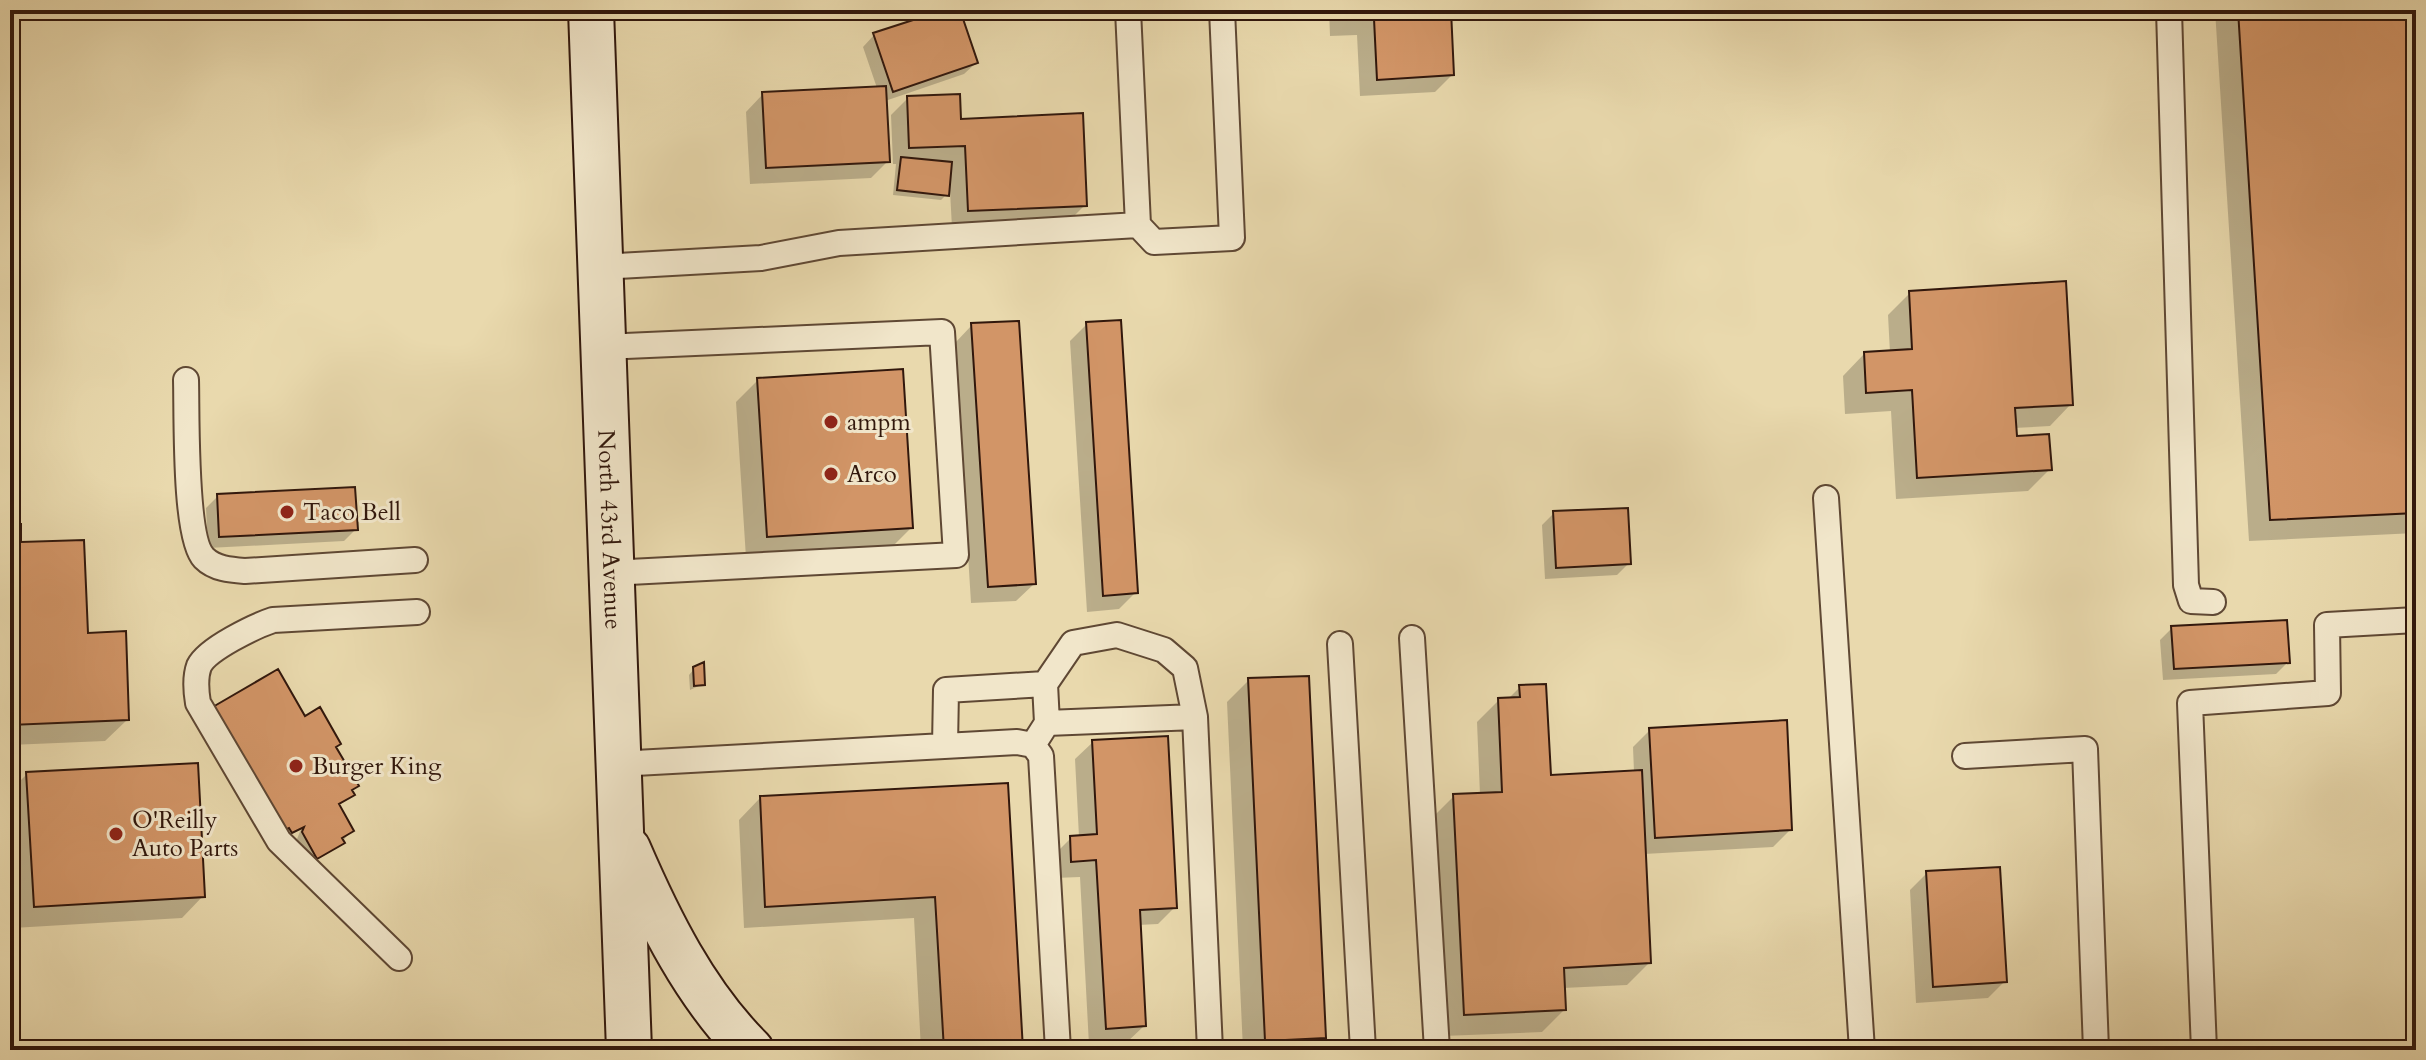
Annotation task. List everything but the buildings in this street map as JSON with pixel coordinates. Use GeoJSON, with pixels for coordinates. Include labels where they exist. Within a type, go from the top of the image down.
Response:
{"type":"FeatureCollection","features":[{"type":"Feature","properties":{"kind":"main road","name":"North 43rd Avenue"},"geometry":{"type":"LineString","coordinates":[[591,10],[629,1050]]}},
{"type":"Feature","properties":{"kind":"main road"},"geometry":{"type":"LineString","coordinates":[[619,830],[694,980],[725,1023],[751,1050]]}},
{"type":"Feature","properties":{"kind":"lane"},"geometry":{"type":"LineString","coordinates":[[1128,10],[1138,225],[1154,242],[1232,238],[1222,10]]}},
{"type":"Feature","properties":{"kind":"lane"},"geometry":{"type":"LineString","coordinates":[[2169,10],[2186,585],[2191,601],[2213,602]]}},
{"type":"Feature","properties":{"kind":"lane"},"geometry":{"type":"LineString","coordinates":[[600,267],[761,258],[839,243],[1138,225]]}},
{"type":"Feature","properties":{"kind":"lane"},"geometry":{"type":"LineString","coordinates":[[603,347],[942,332],[956,555],[610,573]]}},
{"type":"Feature","properties":{"kind":"lane"},"geometry":{"type":"LineString","coordinates":[[186,380],[192,529],[205,559],[226,570],[245,571],[415,560]]}},
{"type":"Feature","properties":{"kind":"lane"},"geometry":{"type":"LineString","coordinates":[[1826,498],[1862,1050]]}},
{"type":"Feature","properties":{"kind":"lane"},"geometry":{"type":"LineString","coordinates":[[399,958],[279,841],[198,703],[196,680],[200,664],[210,653],[260,624],[273,620],[417,612]]}},
{"type":"Feature","properties":{"kind":"lane"},"geometry":{"type":"LineString","coordinates":[[2204,1050],[2190,703],[2328,693],[2327,625],[2416,620]]}},
{"type":"Feature","properties":{"kind":"lane"},"geometry":{"type":"LineString","coordinates":[[1033,745],[1047,723],[1045,684],[1073,643],[1117,635],[1164,650],[1185,668],[1195,717],[1210,1050]]}},
{"type":"Feature","properties":{"kind":"lane"},"geometry":{"type":"LineString","coordinates":[[1412,638],[1437,1050]]}},
{"type":"Feature","properties":{"kind":"lane"},"geometry":{"type":"LineString","coordinates":[[1340,644],[1363,1050]]}},
{"type":"Feature","properties":{"kind":"lane"},"geometry":{"type":"LineString","coordinates":[[945,746],[946,690],[1045,684]]}},
{"type":"Feature","properties":{"kind":"lane"},"geometry":{"type":"LineString","coordinates":[[1047,723],[1195,717]]}},
{"type":"Feature","properties":{"kind":"lane"},"geometry":{"type":"LineString","coordinates":[[617,764],[1017,742],[1033,745],[1041,756],[1058,1050]]}},
{"type":"Feature","properties":{"kind":"lane"},"geometry":{"type":"LineString","coordinates":[[1965,756],[2085,749],[2096,1050]]}},
{"type":"Feature","properties":{"kind":"place","name":"ampm"},"geometry":{"type":"Point","coordinates":[831,422]}},
{"type":"Feature","properties":{"kind":"place","name":"Arco"},"geometry":{"type":"Point","coordinates":[831,474]}},
{"type":"Feature","properties":{"kind":"place","name":"Taco Bell"},"geometry":{"type":"Point","coordinates":[287,512]}},
{"type":"Feature","properties":{"kind":"place","name":"Burger King"},"geometry":{"type":"Point","coordinates":[296,766]}},
{"type":"Feature","properties":{"kind":"place","name":"O'Reilly Auto Parts"},"geometry":{"type":"Point","coordinates":[116,834]}}]}
